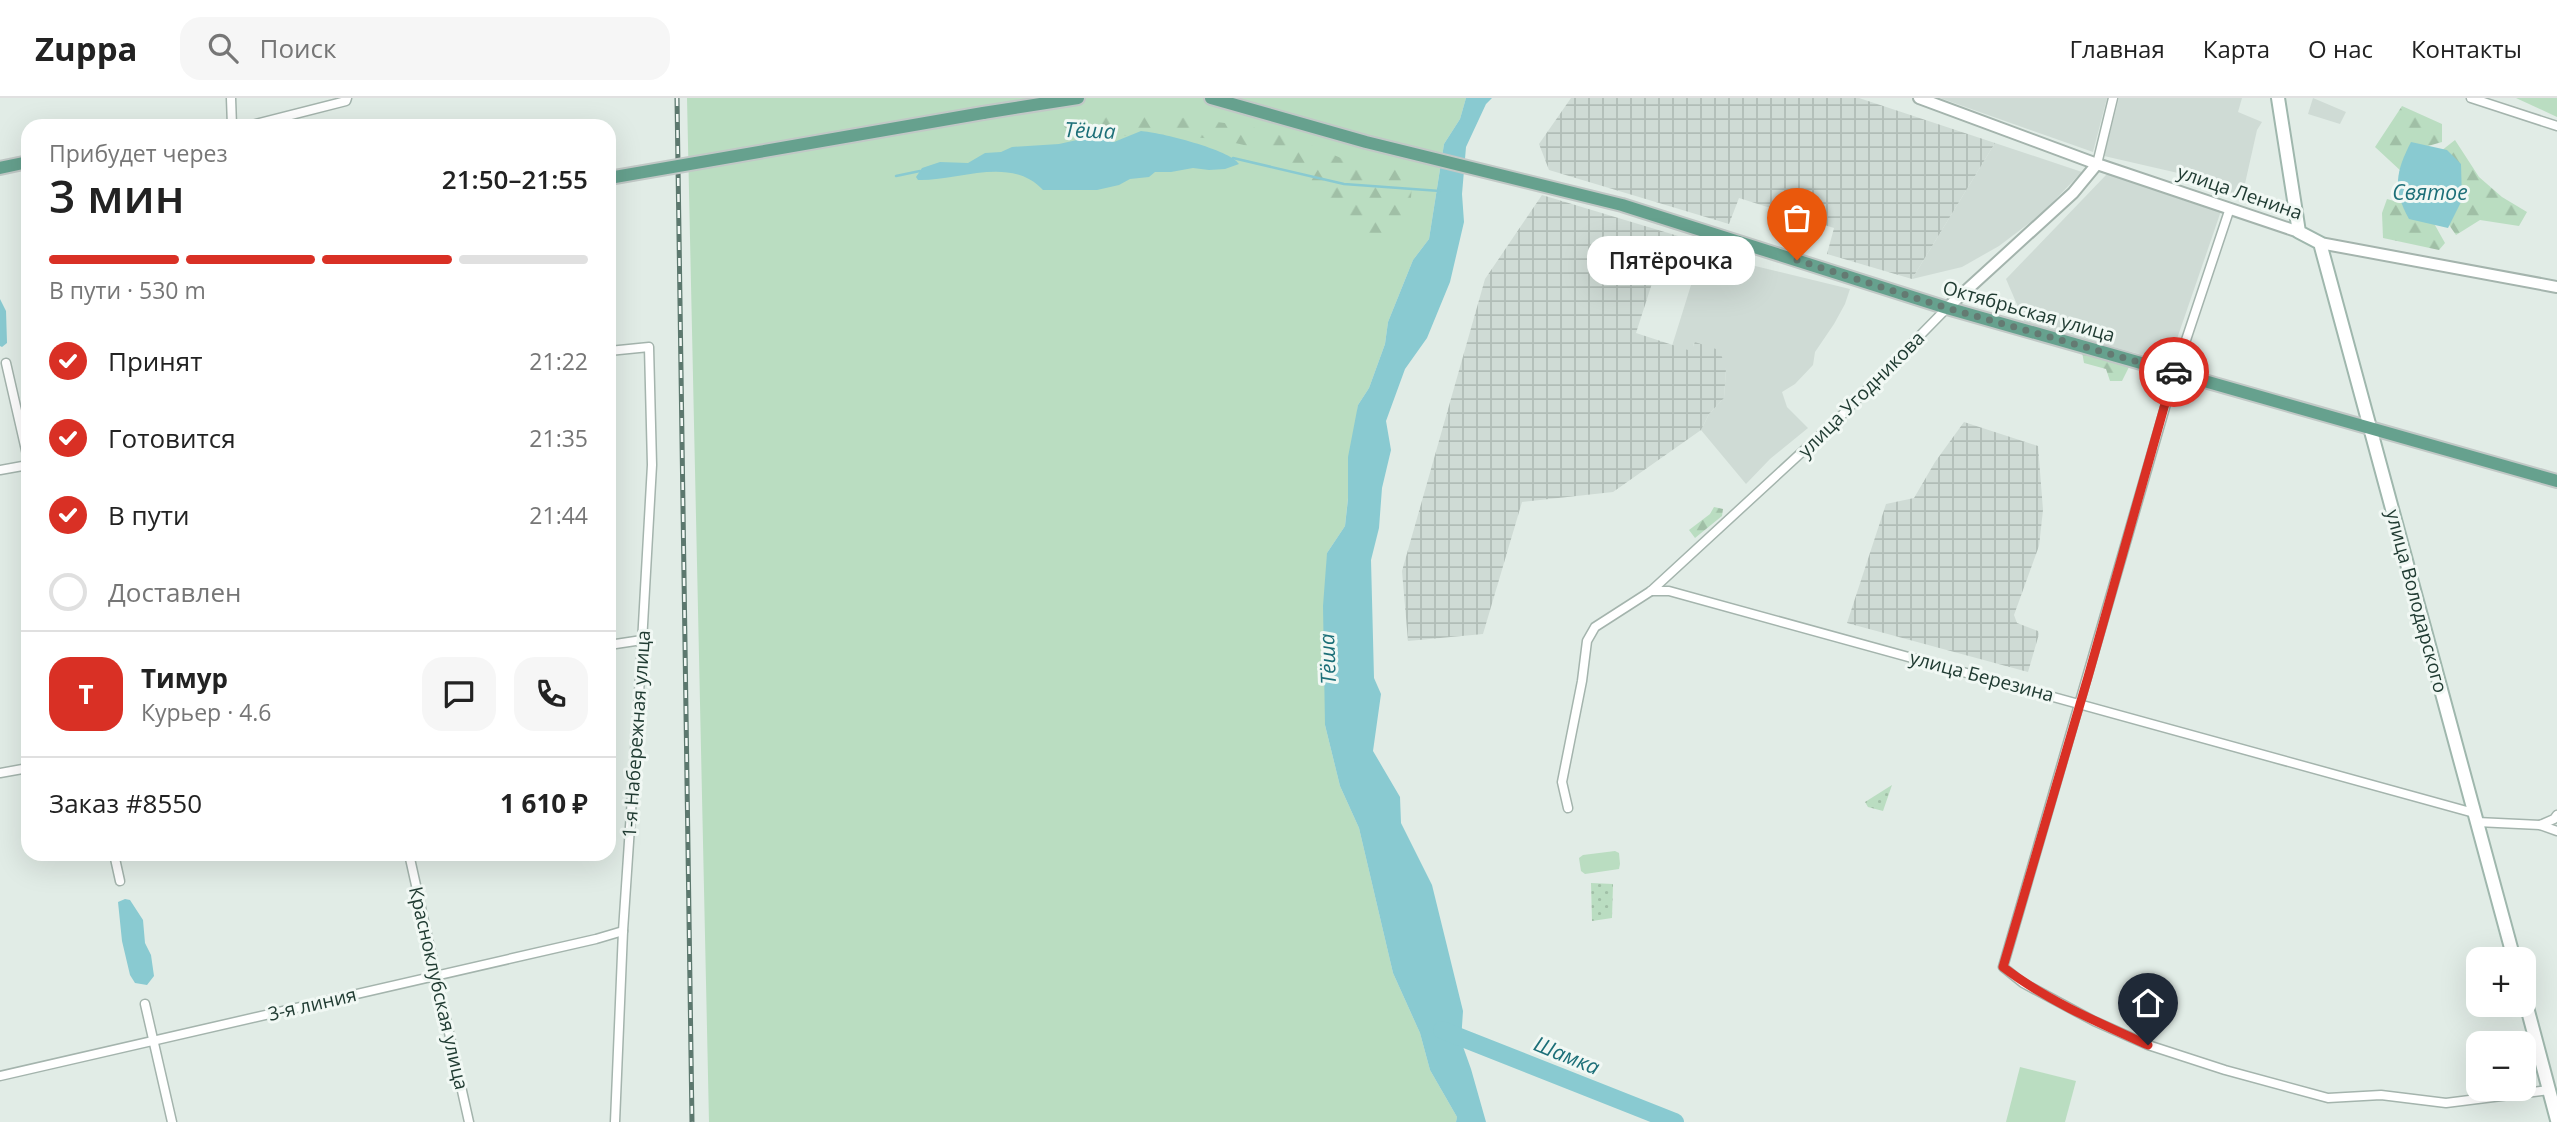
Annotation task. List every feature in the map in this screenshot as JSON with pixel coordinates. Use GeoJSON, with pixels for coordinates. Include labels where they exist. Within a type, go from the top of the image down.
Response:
{"type":"FeatureCollection","features":[{"type":"Feature","properties":{"kind":"main road"},"geometry":{"type":"LineString","coordinates":[[616,177],[1078,98]]}},
{"type":"Feature","properties":{"kind":"main road","name":"Октябрьская улица"},"geometry":{"type":"LineString","coordinates":[[1211,98],[1366,142],[1622,205],[1947,308],[2557,481]]}},
{"type":"Feature","properties":{"kind":"main road"},"geometry":{"type":"LineString","coordinates":[[2278,98],[2299,232]]}},
{"type":"Feature","properties":{"kind":"main road"},"geometry":{"type":"LineString","coordinates":[[0,168],[21,164]]}},
{"type":"Feature","properties":{"kind":"main road","name":"улица Ленина"},"geometry":{"type":"LineString","coordinates":[[2299,232],[2320,243]]}},
{"type":"Feature","properties":{"kind":"main road","name":"улица Володарского"},"geometry":{"type":"LineString","coordinates":[[2320,243],[2511,947]]}},
{"type":"Feature","properties":{"kind":"main road"},"geometry":{"type":"LineString","coordinates":[[2530,1017],[2556,1115]]}},
{"type":"Feature","properties":{"kind":"street"},"geometry":{"type":"LineString","coordinates":[[231,98],[232,119]]}},
{"type":"Feature","properties":{"kind":"street"},"geometry":{"type":"LineString","coordinates":[[275,119],[346,101],[347,98]]}},
{"type":"Feature","properties":{"kind":"street","name":"улица Ленина"},"geometry":{"type":"LineString","coordinates":[[1919,98],[2097,164],[2299,232]]}},
{"type":"Feature","properties":{"kind":"street"},"geometry":{"type":"LineString","coordinates":[[2097,164],[2113,98]]}},
{"type":"Feature","properties":{"kind":"street"},"geometry":{"type":"LineString","coordinates":[[2471,98],[2557,126]]}},
{"type":"Feature","properties":{"kind":"street","name":"улица Угодникова"},"geometry":{"type":"LineString","coordinates":[[1568,808],[1562,782],[1587,641],[1595,627],[1651,591],[1840,417],[1947,308],[2073,193],[2097,164]]}},
{"type":"Feature","properties":{"kind":"street"},"geometry":{"type":"LineString","coordinates":[[2230,208],[2175,373],[2003,967],[2023,983],[2094,1021],[2148,1045],[2225,1070],[2328,1098],[2381,1095],[2446,1103],[2549,1090]]}},
{"type":"Feature","properties":{"kind":"street","name":"улица Ленина"},"geometry":{"type":"LineString","coordinates":[[2320,243],[2557,287]]}},
{"type":"Feature","properties":{"kind":"street","name":"1-я Набережная улица"},"geometry":{"type":"LineString","coordinates":[[615,1122],[623,931],[652,465],[649,347],[616,350]]}},
{"type":"Feature","properties":{"kind":"street"},"geometry":{"type":"LineString","coordinates":[[6,363],[21,428]]}},
{"type":"Feature","properties":{"kind":"street"},"geometry":{"type":"LineString","coordinates":[[0,470],[21,466]]}},
{"type":"Feature","properties":{"kind":"street","name":"улица Березина"},"geometry":{"type":"LineString","coordinates":[[1651,591],[1669,591],[2081,703],[2476,817],[2540,825],[2557,831]]}},
{"type":"Feature","properties":{"kind":"street"},"geometry":{"type":"LineString","coordinates":[[616,644],[642,640]]}},
{"type":"Feature","properties":{"kind":"street"},"geometry":{"type":"LineString","coordinates":[[0,773],[21,769]]}},
{"type":"Feature","properties":{"kind":"street"},"geometry":{"type":"LineString","coordinates":[[2540,825],[2557,815]]}},
{"type":"Feature","properties":{"kind":"street"},"geometry":{"type":"LineString","coordinates":[[116,861],[120,881]]}},
{"type":"Feature","properties":{"kind":"street","name":"Красноклубская улица"},"geometry":{"type":"LineString","coordinates":[[411,861],[469,1122]]}},
{"type":"Feature","properties":{"kind":"street","name":"3-я линия"},"geometry":{"type":"LineString","coordinates":[[0,1076],[623,931]]}},
{"type":"Feature","properties":{"kind":"street"},"geometry":{"type":"LineString","coordinates":[[145,1004],[172,1122]]}},
{"type":"Feature","properties":{"kind":"shaded area"},"geometry":{"type":"Polygon","coordinates":[[[1571,98],[1859,98],[1995,143],[1912,279],[1827,254],[1834,228],[1739,198],[1729,224],[1549,170],[1539,144],[1571,98]]]}},
{"type":"Feature","properties":{"kind":"shaded area"},"geometry":{"type":"Polygon","coordinates":[[[1940,98],[2107,98],[2093,152],[1940,98]]]}},
{"type":"Feature","properties":{"kind":"shaded area"},"geometry":{"type":"Polygon","coordinates":[[[2119,98],[2242,98],[2238,112],[2262,122],[2257,130],[2242,197],[2178,173],[2104,156],[2119,98]]]}},
{"type":"Feature","properties":{"kind":"shaded area"},"geometry":{"type":"Polygon","coordinates":[[[2313,98],[2346,112],[2340,124],[2308,114],[2313,98]]]}},
{"type":"Feature","properties":{"kind":"shaded area"},"geometry":{"type":"Polygon","coordinates":[[[1995,143],[2082,172],[2040,215],[1999,246],[1962,267],[1912,279],[1995,143]]]}},
{"type":"Feature","properties":{"kind":"shaded area"},"geometry":{"type":"Polygon","coordinates":[[[2107,174],[2221,211],[2169,362],[2025,323],[2006,279],[2107,174]]]}},
{"type":"Feature","properties":{"kind":"shaded area"},"geometry":{"type":"Polygon","coordinates":[[[1542,195],[1688,239],[1685,248],[1665,243],[1636,333],[1691,351],[1695,342],[1716,349],[1721,354],[1726,369],[1724,398],[1709,414],[1701,430],[1613,492],[1522,502],[1483,634],[1408,641],[1402,571],[1485,279],[1542,195]]]}},
{"type":"Feature","properties":{"kind":"shaded area"},"geometry":{"type":"Polygon","coordinates":[[[1701,253],[1850,289],[1834,324],[1815,352],[1813,365],[1795,384],[1782,392],[1787,407],[1808,428],[1770,459],[1746,484],[1701,430],[1709,414],[1724,398],[1726,369],[1694,343],[1692,352],[1672,346],[1701,253]]]}},
{"type":"Feature","properties":{"kind":"shaded area"},"geometry":{"type":"Polygon","coordinates":[[[1964,422],[2038,446],[2043,510],[2039,546],[2014,615],[2017,623],[2038,631],[2039,634],[2028,672],[1847,623],[1886,504],[1914,498],[1935,462],[1964,422]]]}},
{"type":"Feature","properties":{"kind":"green space"},"geometry":{"type":"Polygon","coordinates":[[[687,98],[1466,98],[1460,119],[1444,144],[1429,239],[1413,260],[1388,322],[1385,344],[1369,388],[1358,405],[1345,526],[1327,553],[1325,725],[1340,786],[1359,828],[1393,973],[1420,1033],[1430,1070],[1457,1117],[1456,1122],[709,1122],[687,98]]]}},
{"type":"Feature","properties":{"kind":"green space"},"geometry":{"type":"Polygon","coordinates":[[[2516,98],[2557,98],[2557,117],[2516,98]]]}},
{"type":"Feature","properties":{"kind":"green space"},"geometry":{"type":"Polygon","coordinates":[[[2402,106],[2442,124],[2442,142],[2414,150],[2402,172],[2375,147],[2402,106]]]}},
{"type":"Feature","properties":{"kind":"green space"},"geometry":{"type":"Polygon","coordinates":[[[1094,112],[1139,112],[1248,126],[1301,141],[1362,167],[1395,168],[1412,181],[1410,203],[1397,223],[1385,232],[1362,235],[1339,223],[1306,177],[1273,155],[1219,140],[1160,136],[1075,136],[1066,131],[1063,122],[1094,112]]]}},
{"type":"Feature","properties":{"kind":"green space"},"geometry":{"type":"Polygon","coordinates":[[[2455,140],[2479,177],[2502,197],[2527,212],[2519,226],[2480,220],[2456,235],[2445,219],[2441,151],[2455,140]]]}},
{"type":"Feature","properties":{"kind":"green space"},"geometry":{"type":"Polygon","coordinates":[[[2387,199],[2405,204],[2431,218],[2445,243],[2439,250],[2383,238],[2382,213],[2387,199]]]}},
{"type":"Feature","properties":{"kind":"green space"},"geometry":{"type":"Polygon","coordinates":[[[2082,352],[2130,365],[2122,381],[2110,381],[2106,369],[2084,363],[2082,352]]]}},
{"type":"Feature","properties":{"kind":"green space"},"geometry":{"type":"Polygon","coordinates":[[[1714,507],[1723,509],[1722,516],[1695,538],[1689,530],[1710,514],[1714,507]]]}},
{"type":"Feature","properties":{"kind":"green space"},"geometry":{"type":"Polygon","coordinates":[[[1892,785],[1883,811],[1868,807],[1865,802],[1892,785]]]}},
{"type":"Feature","properties":{"kind":"green space"},"geometry":{"type":"Polygon","coordinates":[[[1615,851],[1619,853],[1619,869],[1585,874],[1581,871],[1579,858],[1583,855],[1615,851]]]}},
{"type":"Feature","properties":{"kind":"green space"},"geometry":{"type":"Polygon","coordinates":[[[1591,883],[1613,884],[1612,918],[1592,921],[1591,883]]]}},
{"type":"Feature","properties":{"kind":"green space"},"geometry":{"type":"Polygon","coordinates":[[[2020,1067],[2076,1081],[2065,1122],[2006,1122],[2020,1067]]]}},
{"type":"Feature","properties":{"kind":"water"},"geometry":{"type":"Polygon","coordinates":[[[1466,98],[1492,98],[1486,104],[1466,147],[1462,194],[1464,222],[1450,282],[1427,338],[1405,369],[1386,421],[1391,450],[1382,488],[1379,528],[1371,560],[1374,678],[1381,694],[1373,751],[1400,797],[1401,823],[1432,885],[1463,1011],[1461,1041],[1486,1122],[1456,1122],[1457,1117],[1430,1070],[1420,1033],[1393,973],[1359,828],[1340,786],[1325,725],[1323,606],[1327,553],[1345,526],[1348,457],[1358,405],[1369,388],[1385,344],[1388,322],[1413,260],[1429,239],[1444,144],[1460,119],[1466,98]]]}},
{"type":"Feature","properties":{"kind":"water"},"geometry":{"type":"Polygon","coordinates":[[[1141,131],[1178,138],[1209,148],[1223,153],[1239,164],[1225,169],[1193,168],[1155,172],[1149,177],[1130,179],[1119,185],[1097,190],[1043,190],[1016,174],[1000,172],[918,180],[916,177],[922,168],[940,162],[968,163],[985,153],[1001,152],[1012,147],[1059,144],[1095,136],[1114,142],[1141,131]]]}},
{"type":"Feature","properties":{"kind":"water","name":"Святое"},"geometry":{"type":"Polygon","coordinates":[[[2411,142],[2447,150],[2461,164],[2462,200],[2448,228],[2409,219],[2404,208],[2398,180],[2411,142]]]}},
{"type":"Feature","properties":{"kind":"water"},"geometry":{"type":"Polygon","coordinates":[[[0,299],[6,311],[7,343],[2,347],[0,346],[0,299]]]}},
{"type":"Feature","properties":{"kind":"water"},"geometry":{"type":"Polygon","coordinates":[[[130,900],[143,920],[145,943],[151,955],[154,976],[147,985],[135,983],[130,975],[122,941],[118,902],[130,900]]]}},
{"type":"Feature","properties":{"kind":"waterway","name":"Тёша"},"geometry":{"type":"LineString","coordinates":[[1233,158],[1344,184],[1440,191]]}},
{"type":"Feature","properties":{"kind":"waterway","name":"Тёша"},"geometry":{"type":"LineString","coordinates":[[896,176],[920,171]]}},
{"type":"Feature","properties":{"kind":"waterway","name":"Шамка"},"geometry":{"type":"LineString","coordinates":[[1442,1030],[1675,1122]]}},
{"type":"Feature","properties":{"kind":"railway"},"geometry":{"type":"LineString","coordinates":[[677,98],[692,1122]]}},
{"type":"Feature","properties":{"kind":"way so far"},"geometry":{"type":"LineString","coordinates":[[1797,260],[1947,308],[2174,372]]}},
{"type":"Feature","properties":{"kind":"place","name":"Пятёрочка"},"geometry":{"type":"Point","coordinates":[1797,260]}},
{"type":"Feature","properties":{"kind":"route"},"geometry":{"type":"LineString","coordinates":[[2148,1045],[2094,1021],[2023,983],[2003,967],[2174,372]]}}]}
